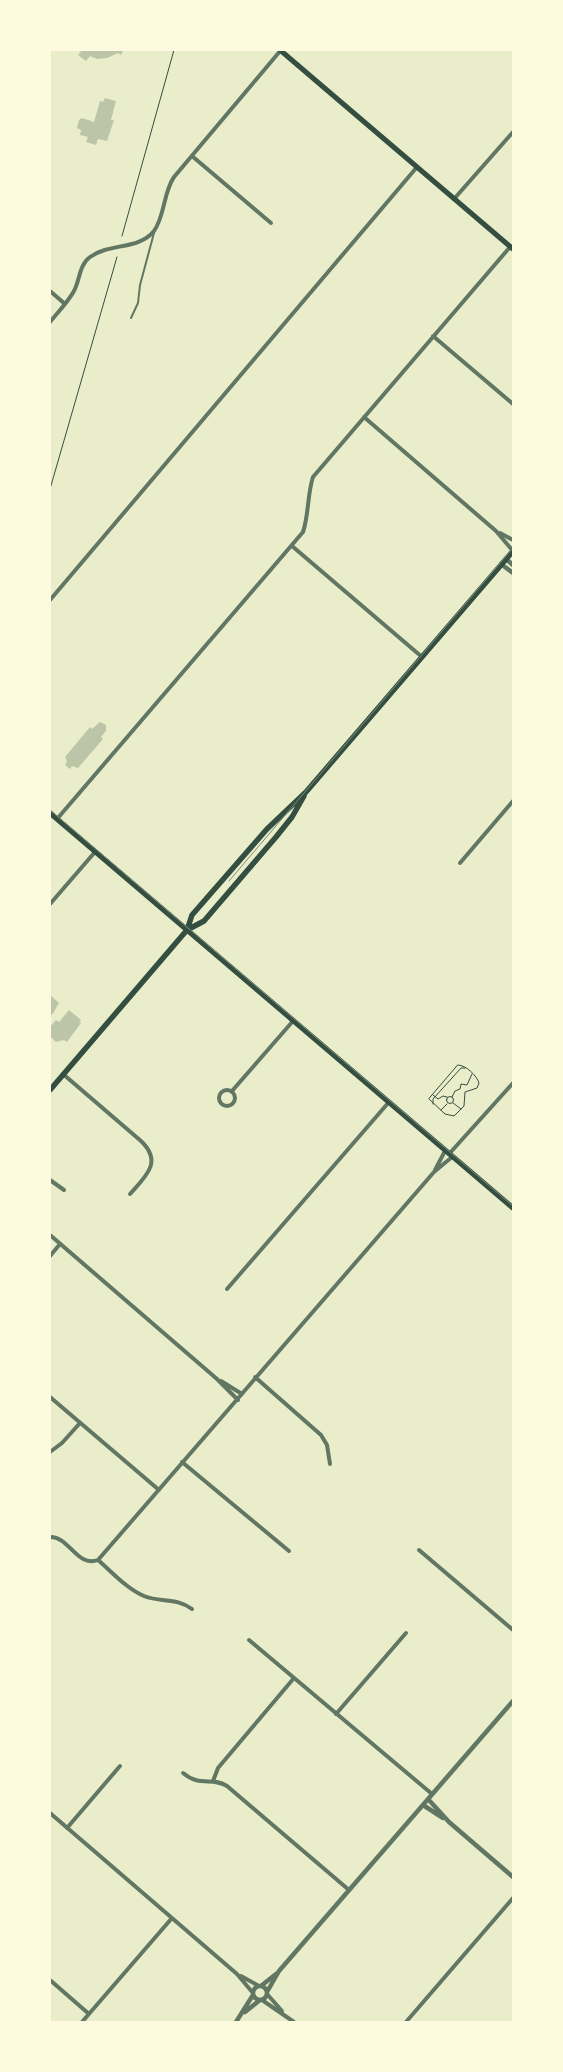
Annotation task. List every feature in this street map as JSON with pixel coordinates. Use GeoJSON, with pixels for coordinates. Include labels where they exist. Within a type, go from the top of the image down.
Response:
{"type":"FeatureCollection","features":[{"type":"Feature","properties":{"kind":"main road"},"geometry":{"type":"LineString","coordinates":[[280,50],[511,248]]}},
{"type":"Feature","properties":{"kind":"main road"},"geometry":{"type":"LineString","coordinates":[[50,1090],[187,930],[192,915],[267,829],[306,792],[513,551]]}},
{"type":"Feature","properties":{"kind":"main road"},"geometry":{"type":"LineString","coordinates":[[187,930],[202,923],[210,914],[292,817],[306,792]]}},
{"type":"Feature","properties":{"kind":"main road"},"geometry":{"type":"LineString","coordinates":[[50,813],[513,1208]]}},
{"type":"Feature","properties":{"kind":"street"},"geometry":{"type":"LineString","coordinates":[[50,322],[75,290],[84,264],[89,258],[99,253],[143,240],[154,231],[170,184],[280,50]]}},
{"type":"Feature","properties":{"kind":"street"},"geometry":{"type":"LineString","coordinates":[[454,199],[513,132]]}},
{"type":"Feature","properties":{"kind":"street"},"geometry":{"type":"LineString","coordinates":[[192,156],[270,223]]}},
{"type":"Feature","properties":{"kind":"street"},"geometry":{"type":"LineString","coordinates":[[50,600],[417,168]]}},
{"type":"Feature","properties":{"kind":"street"},"geometry":{"type":"LineString","coordinates":[[57,819],[292,546],[303,532],[306,521],[308,492],[313,477],[511,248]]}},
{"type":"Feature","properties":{"kind":"street"},"geometry":{"type":"LineString","coordinates":[[50,291],[65,304]]}},
{"type":"Feature","properties":{"kind":"street"},"geometry":{"type":"LineString","coordinates":[[434,336],[513,404]]}},
{"type":"Feature","properties":{"kind":"street"},"geometry":{"type":"LineString","coordinates":[[364,417],[496,531],[513,551]]}},
{"type":"Feature","properties":{"kind":"street"},"geometry":{"type":"LineString","coordinates":[[496,531],[513,540]]}},
{"type":"Feature","properties":{"kind":"street"},"geometry":{"type":"LineString","coordinates":[[292,546],[422,658]]}},
{"type":"Feature","properties":{"kind":"street"},"geometry":{"type":"LineString","coordinates":[[506,559],[513,565]]}},
{"type":"Feature","properties":{"kind":"street"},"geometry":{"type":"LineString","coordinates":[[502,564],[513,574]]}},
{"type":"Feature","properties":{"kind":"street"},"geometry":{"type":"LineString","coordinates":[[460,862],[513,801]]}},
{"type":"Feature","properties":{"kind":"street"},"geometry":{"type":"LineString","coordinates":[[50,904],[95,852]]}},
{"type":"Feature","properties":{"kind":"street"},"geometry":{"type":"LineString","coordinates":[[232,1091],[293,1021]]}},
{"type":"Feature","properties":{"kind":"street"},"geometry":{"type":"LineString","coordinates":[[64,1074],[141,1140],[149,1150],[152,1161],[150,1170],[130,1194]]}},
{"type":"Feature","properties":{"kind":"street"},"geometry":{"type":"LineString","coordinates":[[50,1537],[58,1538],[89,1562],[98,1560],[449,1154],[513,1083]]}},
{"type":"Feature","properties":{"kind":"street"},"geometry":{"type":"LineString","coordinates":[[227,1090],[232,1091],[235,1096],[233,1103],[226,1106],[222,1104],[219,1099],[220,1094],[227,1090]]}},
{"type":"Feature","properties":{"kind":"street"},"geometry":{"type":"LineString","coordinates":[[227,1289],[388,1102]]}},
{"type":"Feature","properties":{"kind":"street"},"geometry":{"type":"LineString","coordinates":[[434,1172],[449,1154]]}},
{"type":"Feature","properties":{"kind":"street"},"geometry":{"type":"LineString","coordinates":[[50,1180],[64,1190]]}},
{"type":"Feature","properties":{"kind":"street"},"geometry":{"type":"LineString","coordinates":[[50,1235],[217,1379],[238,1400]]}},
{"type":"Feature","properties":{"kind":"street"},"geometry":{"type":"LineString","coordinates":[[50,1256],[60,1244]]}},
{"type":"Feature","properties":{"kind":"street"},"geometry":{"type":"LineString","coordinates":[[256,1377],[321,1435],[327,1445],[330,1464]]}},
{"type":"Feature","properties":{"kind":"street"},"geometry":{"type":"LineString","coordinates":[[217,1379],[242,1394]]}},
{"type":"Feature","properties":{"kind":"street"},"geometry":{"type":"LineString","coordinates":[[50,1397],[159,1490]]}},
{"type":"Feature","properties":{"kind":"street"},"geometry":{"type":"LineString","coordinates":[[50,1452],[62,1444],[80,1423]]}},
{"type":"Feature","properties":{"kind":"street"},"geometry":{"type":"LineString","coordinates":[[182,1462],[289,1551]]}},
{"type":"Feature","properties":{"kind":"street"},"geometry":{"type":"LineString","coordinates":[[418,1550],[513,1630]]}},
{"type":"Feature","properties":{"kind":"street"},"geometry":{"type":"LineString","coordinates":[[98,1560],[140,1594],[156,1600],[178,1601],[192,1609]]}},
{"type":"Feature","properties":{"kind":"street"},"geometry":{"type":"LineString","coordinates":[[336,1714],[406,1633]]}},
{"type":"Feature","properties":{"kind":"street"},"geometry":{"type":"LineString","coordinates":[[249,1640],[432,1794]]}},
{"type":"Feature","properties":{"kind":"street"},"geometry":{"type":"LineString","coordinates":[[213,1781],[218,1768],[294,1678]]}},
{"type":"Feature","properties":{"kind":"street"},"geometry":{"type":"LineString","coordinates":[[242,2015],[253,1994],[279,1971],[513,1701]]}},
{"type":"Feature","properties":{"kind":"street"},"geometry":{"type":"LineString","coordinates":[[67,1828],[120,1766]]}},
{"type":"Feature","properties":{"kind":"street"},"geometry":{"type":"LineString","coordinates":[[183,1773],[197,1782],[213,1781],[227,1786],[349,1890]]}},
{"type":"Feature","properties":{"kind":"street"},"geometry":{"type":"LineString","coordinates":[[428,1799],[449,1822]]}},
{"type":"Feature","properties":{"kind":"street"},"geometry":{"type":"LineString","coordinates":[[423,1805],[449,1822],[513,1876]]}},
{"type":"Feature","properties":{"kind":"street"},"geometry":{"type":"LineString","coordinates":[[50,1813],[237,1974],[253,1994],[285,2014]]}},
{"type":"Feature","properties":{"kind":"street"},"geometry":{"type":"LineString","coordinates":[[406,2022],[513,1898]]}},
{"type":"Feature","properties":{"kind":"street"},"geometry":{"type":"LineString","coordinates":[[82,2022],[172,1918]]}},
{"type":"Feature","properties":{"kind":"street"},"geometry":{"type":"LineString","coordinates":[[236,2022],[267,1993],[279,1971]]}},
{"type":"Feature","properties":{"kind":"street"},"geometry":{"type":"LineString","coordinates":[[237,1974],[260,1986],[294,2022]]}},
{"type":"Feature","properties":{"kind":"street"},"geometry":{"type":"LineString","coordinates":[[50,1980],[89,2014]]}},
{"type":"Feature","properties":{"kind":"lane"},"geometry":{"type":"LineString","coordinates":[[131,318],[137,307],[140,285],[154,231]]}},
{"type":"Feature","properties":{"kind":"path"},"geometry":{"type":"LineString","coordinates":[[122,236],[174,50]]}},
{"type":"Feature","properties":{"kind":"path"},"geometry":{"type":"LineString","coordinates":[[50,489],[117,257]]}},
{"type":"Feature","properties":{"kind":"path"},"geometry":{"type":"LineString","coordinates":[[458,1065],[466,1068],[472,1074],[479,1080],[479,1084],[477,1088],[465,1092],[465,1104],[454,1116],[441,1111],[429,1099],[458,1065]]}},
{"type":"Feature","properties":{"kind":"path"},"geometry":{"type":"LineString","coordinates":[[433,1104],[432,1100],[459,1069],[466,1068]]}},
{"type":"Feature","properties":{"kind":"path"},"geometry":{"type":"LineString","coordinates":[[461,1110],[453,1103],[452,1097],[455,1091],[460,1089],[461,1084],[467,1086],[468,1079],[472,1074]]}},
{"type":"Feature","properties":{"kind":"path"},"geometry":{"type":"LineString","coordinates":[[432,1094],[438,1099],[443,1096],[447,1098],[452,1097]]}},
{"type":"Feature","properties":{"kind":"path"},"geometry":{"type":"LineString","coordinates":[[447,1098],[448,1103]]}},
{"type":"Feature","properties":{"kind":"path"},"geometry":{"type":"LineString","coordinates":[[441,1111],[448,1103],[453,1103]]}},
{"type":"Feature","properties":{"kind":"building"},"geometry":{"type":"Polygon","coordinates":[[[82,50],[123,51],[121,55],[118,53],[107,58],[97,59],[90,56],[86,61],[78,55],[82,50]]]}},
{"type":"Feature","properties":{"kind":"building"},"geometry":{"type":"Polygon","coordinates":[[[105,98],[116,101],[111,120],[114,120],[107,141],[98,139],[96,145],[86,142],[88,137],[80,135],[81,130],[77,128],[79,120],[82,118],[94,122],[100,101],[103,102],[105,98]]]}},
{"type":"Feature","properties":{"kind":"building"},"geometry":{"type":"Polygon","coordinates":[[[100,722],[106,725],[106,731],[101,737],[103,739],[78,768],[72,766],[70,769],[65,765],[67,761],[65,757],[90,727],[92,729],[100,722]]]}},
{"type":"Feature","properties":{"kind":"building"},"geometry":{"type":"Polygon","coordinates":[[[50,995],[59,1003],[52,1015],[50,1013],[50,995]]]}},
{"type":"Feature","properties":{"kind":"building"},"geometry":{"type":"Polygon","coordinates":[[[69,1010],[81,1020],[79,1022],[81,1023],[67,1042],[64,1040],[56,1042],[50,1036],[50,1027],[56,1020],[59,1022],[69,1010]]]}},
{"type":"Feature","properties":{"kind":"tram line"},"geometry":{"type":"LineString","coordinates":[[229,881],[513,548]]}},
{"type":"Feature","properties":{"kind":"tram line"},"geometry":{"type":"LineString","coordinates":[[50,810],[513,1206]]}}]}
